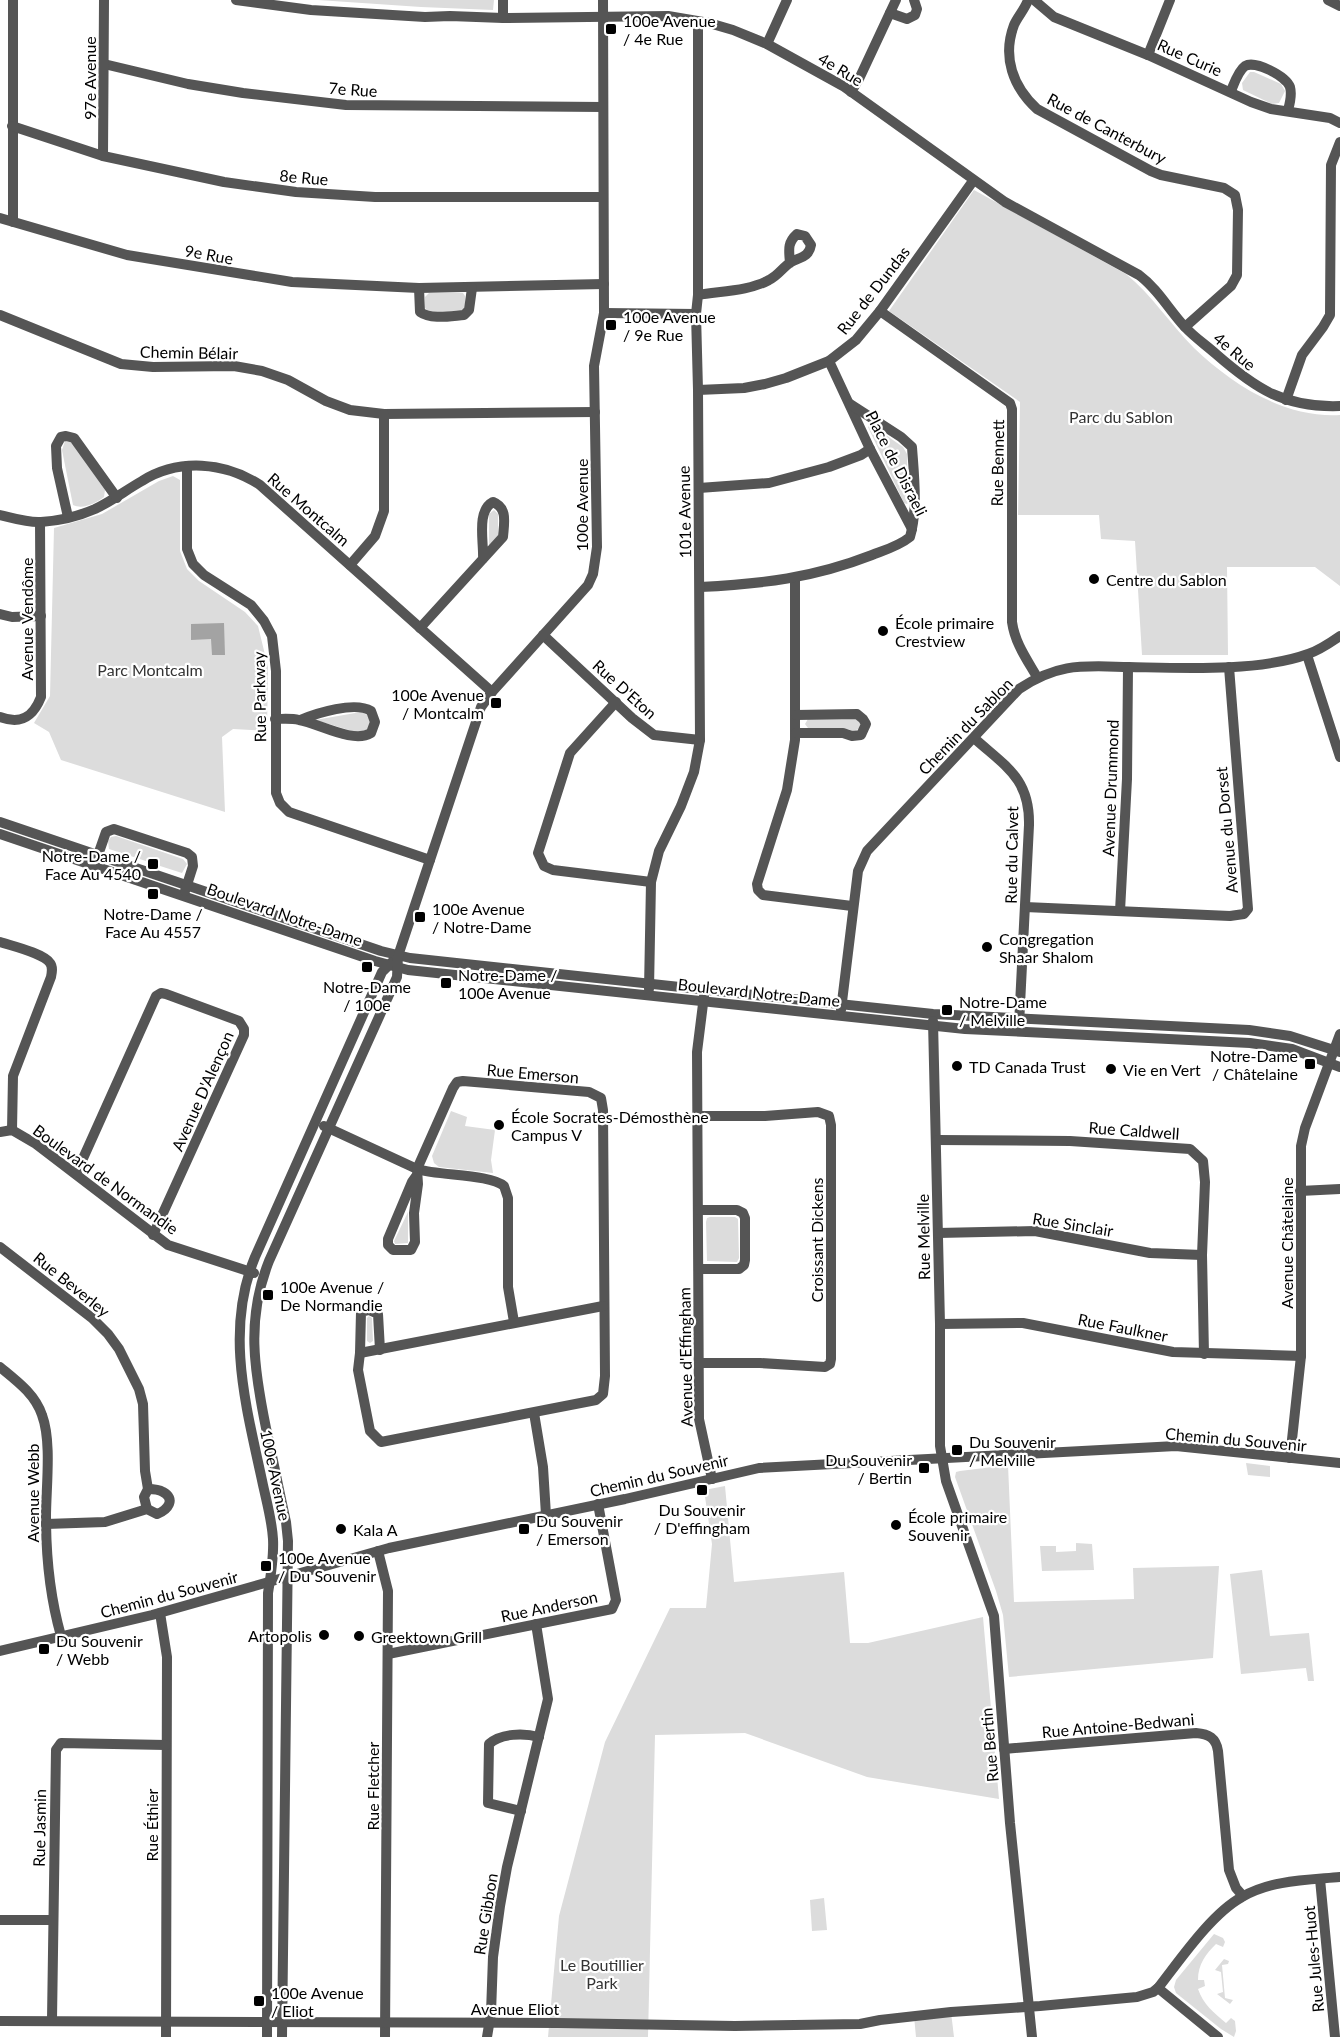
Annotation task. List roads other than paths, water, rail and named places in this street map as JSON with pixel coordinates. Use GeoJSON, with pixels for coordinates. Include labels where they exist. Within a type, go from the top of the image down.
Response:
{"type":"FeatureCollection","features":[{"type":"Feature","properties":{"kind":"street"},"geometry":{"type":"LineString","coordinates":[[13,0],[13,222]]}},
{"type":"Feature","properties":{"kind":"street","name":"97e Avenue"},"geometry":{"type":"LineString","coordinates":[[104,0],[104,156]]}},
{"type":"Feature","properties":{"kind":"street","name":"4e Rue"},"geometry":{"type":"LineString","coordinates":[[236,0],[425,17],[450,15],[503,18],[668,16],[733,30],[767,44],[851,92],[1005,202],[1139,275],[1151,285],[1185,327],[1250,383],[1286,400],[1323,406],[1340,406]]}},
{"type":"Feature","properties":{"kind":"street"},"geometry":{"type":"LineString","coordinates":[[503,0],[503,18]]}},
{"type":"Feature","properties":{"kind":"street","name":"100e Avenue"},"geometry":{"type":"LineString","coordinates":[[282,2037],[288,1541],[254,1363],[254,1322],[263,1276],[395,980],[393,966],[482,707],[492,692],[588,585],[593,574],[597,547],[594,366],[604,313],[603,0]]}},
{"type":"Feature","properties":{"kind":"street"},"geometry":{"type":"LineString","coordinates":[[767,44],[787,0]]}},
{"type":"Feature","properties":{"kind":"street"},"geometry":{"type":"LineString","coordinates":[[851,92],[896,0]]}},
{"type":"Feature","properties":{"kind":"street"},"geometry":{"type":"LineString","coordinates":[[890,13],[908,19],[915,15],[917,9],[914,0]]}},
{"type":"Feature","properties":{"kind":"street","name":"Rue de Canterbury"},"geometry":{"type":"LineString","coordinates":[[1028,0],[1014,25],[1009,63],[1014,79],[1024,97],[1037,110],[1151,171],[1224,188],[1234,195],[1238,210],[1237,275],[1231,286],[1185,327]]}},
{"type":"Feature","properties":{"kind":"street","name":"Rue Curie"},"geometry":{"type":"LineString","coordinates":[[1034,0],[1054,17],[1148,55],[1251,102],[1271,109],[1330,118],[1340,123]]}},
{"type":"Feature","properties":{"kind":"street"},"geometry":{"type":"LineString","coordinates":[[1148,55],[1170,0]]}},
{"type":"Feature","properties":{"kind":"street"},"geometry":{"type":"LineString","coordinates":[[1328,0],[1340,6]]}},
{"type":"Feature","properties":{"kind":"street","name":"101e Avenue"},"geometry":{"type":"LineString","coordinates":[[649,989],[651,882],[659,851],[681,806],[694,772],[700,740],[696,314],[698,295],[698,21]]}},
{"type":"Feature","properties":{"kind":"street","name":"7e Rue"},"geometry":{"type":"LineString","coordinates":[[104,63],[188,84],[346,105],[603,107]]}},
{"type":"Feature","properties":{"kind":"street"},"geometry":{"type":"LineString","coordinates":[[1231,91],[1242,69],[1247,65],[1255,65],[1287,81],[1291,89],[1288,110]]}},
{"type":"Feature","properties":{"kind":"street","name":"8e Rue"},"geometry":{"type":"LineString","coordinates":[[12,126],[104,156],[224,182],[296,192],[375,197],[602,196]]}},
{"type":"Feature","properties":{"kind":"street"},"geometry":{"type":"LineString","coordinates":[[1286,400],[1302,355],[1328,321],[1336,296],[1331,165],[1340,142]]}},
{"type":"Feature","properties":{"kind":"street","name":"Rue de Dundas"},"geometry":{"type":"LineString","coordinates":[[698,390],[744,388],[765,384],[829,361],[856,340],[880,311],[973,181]]}},
{"type":"Feature","properties":{"kind":"street","name":"9e Rue"},"geometry":{"type":"LineString","coordinates":[[0,219],[127,255],[292,282],[419,288],[604,284]]}},
{"type":"Feature","properties":{"kind":"street"},"geometry":{"type":"LineString","coordinates":[[698,295],[766,282],[790,263]]}},
{"type":"Feature","properties":{"kind":"street"},"geometry":{"type":"LineString","coordinates":[[419,288],[420,312],[424,316],[464,315],[469,310],[472,288]]}},
{"type":"Feature","properties":{"kind":"street","name":"Rue Bennett"},"geometry":{"type":"LineString","coordinates":[[880,311],[1010,403],[1012,416],[1012,622],[1014,636],[1020,650],[1037,676]]}},
{"type":"Feature","properties":{"kind":"street"},"geometry":{"type":"LineString","coordinates":[[604,313],[696,314]]}},
{"type":"Feature","properties":{"kind":"street","name":"Chemin Bélair"},"geometry":{"type":"LineString","coordinates":[[0,315],[121,364],[153,367],[234,366],[262,370],[288,380],[342,407],[384,414],[595,412]]}},
{"type":"Feature","properties":{"kind":"street","name":"Place de Disraeli"},"geometry":{"type":"LineString","coordinates":[[829,361],[870,449],[912,529]]}},
{"type":"Feature","properties":{"kind":"street","name":"Place de Disraeli"},"geometry":{"type":"LineString","coordinates":[[850,404],[901,437],[912,447],[914,483],[912,529]]}},
{"type":"Feature","properties":{"kind":"street"},"geometry":{"type":"LineString","coordinates":[[350,565],[375,536],[384,511],[384,414]]}},
{"type":"Feature","properties":{"kind":"street"},"geometry":{"type":"LineString","coordinates":[[68,517],[57,468],[56,446],[61,437],[74,438],[117,498]]}},
{"type":"Feature","properties":{"kind":"street"},"geometry":{"type":"LineString","coordinates":[[699,488],[769,483],[829,467],[861,455],[870,449]]}},
{"type":"Feature","properties":{"kind":"street","name":"Rue Montcalm"},"geometry":{"type":"LineString","coordinates":[[0,515],[40,522],[68,517],[94,510],[161,471],[187,466],[216,466],[235,471],[260,485],[492,692]]}},
{"type":"Feature","properties":{"kind":"street","name":"Rue Parkway"},"geometry":{"type":"LineString","coordinates":[[187,466],[187,549],[193,564],[251,605],[272,636],[275,652],[276,793],[280,803],[289,812],[430,860]]}},
{"type":"Feature","properties":{"kind":"street"},"geometry":{"type":"LineString","coordinates":[[420,628],[504,537],[504,511],[500,505],[493,502],[487,505],[483,513],[483,559]]}},
{"type":"Feature","properties":{"kind":"street","name":"Avenue Vendôme"},"geometry":{"type":"LineString","coordinates":[[0,717],[10,721],[21,720],[31,715],[37,708],[41,697],[40,522]]}},
{"type":"Feature","properties":{"kind":"street"},"geometry":{"type":"LineString","coordinates":[[700,587],[746,585],[795,579],[898,545],[910,537],[912,529]]}},
{"type":"Feature","properties":{"kind":"street"},"geometry":{"type":"LineString","coordinates":[[795,579],[796,733],[787,790],[768,846],[757,884],[758,890],[763,895],[852,906]]}},
{"type":"Feature","properties":{"kind":"street"},"geometry":{"type":"LineString","coordinates":[[0,614],[23,618],[41,616]]}},
{"type":"Feature","properties":{"kind":"street","name":"Rue D'Eton"},"geometry":{"type":"LineString","coordinates":[[543,635],[654,735],[700,740]]}},
{"type":"Feature","properties":{"kind":"street","name":"Chemin du Sablon"},"geometry":{"type":"LineString","coordinates":[[841,1010],[852,906],[858,871],[867,851],[1019,689],[1037,676],[1064,667],[1229,666],[1280,662],[1307,655],[1340,636]]}},
{"type":"Feature","properties":{"kind":"street"},"geometry":{"type":"LineString","coordinates":[[1307,655],[1340,757]]}},
{"type":"Feature","properties":{"kind":"street","name":"Avenue du Dorset"},"geometry":{"type":"LineString","coordinates":[[1025,907],[1230,916],[1244,914],[1248,909],[1229,666]]}},
{"type":"Feature","properties":{"kind":"street","name":"Avenue Drummond"},"geometry":{"type":"LineString","coordinates":[[1120,911],[1127,779],[1128,667]]}},
{"type":"Feature","properties":{"kind":"street"},"geometry":{"type":"LineString","coordinates":[[616,702],[570,753],[538,852],[539,860],[544,866],[553,870],[651,882]]}},
{"type":"Feature","properties":{"kind":"street"},"geometry":{"type":"LineString","coordinates":[[275,719],[300,720],[360,738],[371,733],[375,722],[371,711],[360,706],[317,713],[300,720]]}},
{"type":"Feature","properties":{"kind":"street"},"geometry":{"type":"LineString","coordinates":[[795,715],[857,714],[866,724],[861,735],[852,736],[843,732],[796,733]]}},
{"type":"Feature","properties":{"kind":"street","name":"Rue du Calvet"},"geometry":{"type":"LineString","coordinates":[[974,738],[1013,773],[1028,801],[1018,1031]]}},
{"type":"Feature","properties":{"kind":"street","name":"Boulevard Notre-Dame"},"geometry":{"type":"LineString","coordinates":[[0,822],[398,956],[649,989]]}},
{"type":"Feature","properties":{"kind":"street","name":"Boulevard Notre-Dame"},"geometry":{"type":"LineString","coordinates":[[98,855],[106,832],[110,829],[116,829],[191,855],[194,863],[183,896]]}},
{"type":"Feature","properties":{"kind":"street","name":"Boulevard Notre-Dame"},"geometry":{"type":"LineString","coordinates":[[0,834],[393,966],[649,989],[1018,1031],[1251,1043],[1292,1049],[1335,1064]]}},
{"type":"Feature","properties":{"kind":"street"},"geometry":{"type":"LineString","coordinates":[[0,942],[41,956],[49,961],[53,968],[13,1076],[12,1131]]}},
{"type":"Feature","properties":{"kind":"street","name":"100e Avenue"},"geometry":{"type":"LineString","coordinates":[[267,2037],[267,1633],[273,1567],[273,1536],[239,1361],[240,1320],[249,1272],[382,972],[393,966]]}},
{"type":"Feature","properties":{"kind":"street","name":"Avenue D'Alençon"},"geometry":{"type":"LineString","coordinates":[[76,1174],[156,996],[161,993],[166,994],[239,1021],[244,1029],[244,1035],[153,1235]]}},
{"type":"Feature","properties":{"kind":"street","name":"Avenue d'Effingham"},"geometry":{"type":"LineString","coordinates":[[704,995],[698,1052],[699,1419],[712,1479]]}},
{"type":"Feature","properties":{"kind":"street","name":"Boulevard Notre-Dame"},"geometry":{"type":"LineString","coordinates":[[933,1020],[1019,1019],[1249,1030],[1290,1036],[1337,1051]]}},
{"type":"Feature","properties":{"kind":"street","name":"Rue Melville"},"geometry":{"type":"LineString","coordinates":[[933,1020],[937,1140],[941,1458]]}},
{"type":"Feature","properties":{"kind":"street","name":"Avenue Châtelaine"},"geometry":{"type":"LineString","coordinates":[[1290,1458],[1301,1356],[1300,1191],[1303,1138],[1335,1064],[1340,1034]]}},
{"type":"Feature","properties":{"kind":"street","name":"Rue Emerson"},"geometry":{"type":"LineString","coordinates":[[380,1350],[378,1314],[369,1310],[361,1312],[358,1370],[370,1431],[381,1442],[596,1400],[603,1394],[605,1376],[602,1098],[589,1092],[458,1082],[453,1088],[417,1172]]}},
{"type":"Feature","properties":{"kind":"street","name":"Croissant Dickens"},"geometry":{"type":"LineString","coordinates":[[698,1116],[761,1116],[818,1112],[829,1116],[831,1125],[832,1306],[831,1359],[825,1367],[760,1362],[699,1363]]}},
{"type":"Feature","properties":{"kind":"street"},"geometry":{"type":"LineString","coordinates":[[315,1122],[417,1172],[493,1180],[501,1183],[506,1189],[508,1287],[514,1322]]}},
{"type":"Feature","properties":{"kind":"street","name":"Boulevard de Normandie"},"geometry":{"type":"LineString","coordinates":[[0,1132],[12,1131],[36,1144],[168,1245],[263,1276]]}},
{"type":"Feature","properties":{"kind":"street","name":"Rue Caldwell"},"geometry":{"type":"LineString","coordinates":[[937,1140],[1070,1141],[1190,1149],[1203,1161],[1205,1182],[1202,1255],[1204,1354]]}},
{"type":"Feature","properties":{"kind":"street"},"geometry":{"type":"LineString","coordinates":[[417,1172],[414,1245],[411,1250],[393,1250],[388,1245],[388,1239],[417,1172]]}},
{"type":"Feature","properties":{"kind":"street"},"geometry":{"type":"LineString","coordinates":[[1300,1191],[1340,1189]]}},
{"type":"Feature","properties":{"kind":"street","name":"Avenue d'Effingham"},"geometry":{"type":"LineString","coordinates":[[698,1210],[737,1210],[743,1213],[745,1218],[744,1265],[739,1269],[699,1269]]}},
{"type":"Feature","properties":{"kind":"street","name":"Rue Sinclair"},"geometry":{"type":"LineString","coordinates":[[938,1233],[1035,1231],[1150,1253],[1202,1255]]}},
{"type":"Feature","properties":{"kind":"street","name":"Rue Beverley"},"geometry":{"type":"LineString","coordinates":[[0,1247],[92,1318],[119,1349],[139,1389],[143,1404],[145,1471],[148,1489],[144,1497],[147,1509]]}},
{"type":"Feature","properties":{"kind":"street"},"geometry":{"type":"LineString","coordinates":[[360,1353],[603,1306]]}},
{"type":"Feature","properties":{"kind":"street","name":"Rue Faulkner"},"geometry":{"type":"LineString","coordinates":[[940,1324],[1023,1323],[1173,1352],[1301,1356]]}},
{"type":"Feature","properties":{"kind":"street","name":"Avenue Webb"},"geometry":{"type":"LineString","coordinates":[[0,1367],[33,1397],[42,1414],[47,1432],[46,1524],[49,1581],[61,1636]]}},
{"type":"Feature","properties":{"kind":"street"},"geometry":{"type":"LineString","coordinates":[[534,1413],[543,1467],[546,1515]]}},
{"type":"Feature","properties":{"kind":"street","name":"Chemin du Souvenir"},"geometry":{"type":"LineString","coordinates":[[0,1651],[159,1613],[378,1551],[766,1467],[1176,1446],[1340,1463]]}},
{"type":"Feature","properties":{"kind":"street","name":"Rue Bertin"},"geometry":{"type":"LineString","coordinates":[[941,1458],[946,1482],[993,1609],[1032,2037]]}},
{"type":"Feature","properties":{"kind":"street"},"geometry":{"type":"LineString","coordinates":[[46,1524],[105,1522],[147,1509],[157,1514],[168,1508],[170,1501],[166,1493],[148,1489]]}},
{"type":"Feature","properties":{"kind":"street","name":"Rue Anderson"},"geometry":{"type":"LineString","coordinates":[[388,1654],[612,1609],[616,1605],[614,1585],[598,1504]]}},
{"type":"Feature","properties":{"kind":"street","name":"Rue Fletcher"},"geometry":{"type":"LineString","coordinates":[[378,1551],[388,1586],[385,2037]]}},
{"type":"Feature","properties":{"kind":"street","name":"Rue Éthier"},"geometry":{"type":"LineString","coordinates":[[159,1613],[166,1650],[165,2037]]}},
{"type":"Feature","properties":{"kind":"street","name":"Rue Gibbon"},"geometry":{"type":"LineString","coordinates":[[487,2037],[498,1918],[520,1811],[548,1699],[536,1624]]}},
{"type":"Feature","properties":{"kind":"street","name":"Rue Antoine-Bedwani"},"geometry":{"type":"LineString","coordinates":[[1004,1749],[1196,1733],[1211,1736],[1218,1751],[1229,1870],[1236,1888],[1243,1896]]}},
{"type":"Feature","properties":{"kind":"street"},"geometry":{"type":"LineString","coordinates":[[520,1811],[488,1803],[488,1748],[491,1741],[501,1737],[526,1734],[539,1737]]}},
{"type":"Feature","properties":{"kind":"street","name":"Rue Jasmin"},"geometry":{"type":"LineString","coordinates":[[52,2020],[56,1750],[62,1743],[166,1745]]}},
{"type":"Feature","properties":{"kind":"street"},"geometry":{"type":"LineString","coordinates":[[1218,2037],[1158,1988],[1210,1924],[1243,1896],[1278,1884],[1340,1877]]}},
{"type":"Feature","properties":{"kind":"street","name":"Rue Jules-Huot"},"geometry":{"type":"LineString","coordinates":[[1320,1879],[1335,2037]]}},
{"type":"Feature","properties":{"kind":"street"},"geometry":{"type":"LineString","coordinates":[[0,1920],[53,1920]]}},
{"type":"Feature","properties":{"kind":"street","name":"Avenue Eliot"},"geometry":{"type":"LineString","coordinates":[[0,2021],[489,2023],[707,2031],[860,2024],[880,2019],[951,2012],[1137,1997],[1158,1988]]}},
{"type":"Feature","properties":{"kind":"street"},"geometry":{"type":"LineString","coordinates":[[860,2024],[860,2036]]}},
{"type":"Feature","properties":{"kind":"place","name":"100e Avenue / 4e Rue"},"geometry":{"type":"Point","coordinates":[611,29]}},
{"type":"Feature","properties":{"kind":"place","name":"100e Avenue / 9e Rue"},"geometry":{"type":"Point","coordinates":[611,325]}},
{"type":"Feature","properties":{"kind":"place","name":"Centre du Sablon"},"geometry":{"type":"Point","coordinates":[1094,579]}},
{"type":"Feature","properties":{"kind":"place","name":"École primaire Crestview"},"geometry":{"type":"Point","coordinates":[883,631]}},
{"type":"Feature","properties":{"kind":"place","name":"100e Avenue / Montcalm"},"geometry":{"type":"Point","coordinates":[496,703]}},
{"type":"Feature","properties":{"kind":"place","name":"Notre-Dame / Face Au 4540"},"geometry":{"type":"Point","coordinates":[153,864]}},
{"type":"Feature","properties":{"kind":"place","name":"Notre-Dame / Face Au 4557"},"geometry":{"type":"Point","coordinates":[153,894]}},
{"type":"Feature","properties":{"kind":"place","name":"100e Avenue / Notre-Dame"},"geometry":{"type":"Point","coordinates":[420,917]}},
{"type":"Feature","properties":{"kind":"place","name":"Congregation Shaar Shalom"},"geometry":{"type":"Point","coordinates":[987,947]}},
{"type":"Feature","properties":{"kind":"place","name":"Notre-Dame / 100e"},"geometry":{"type":"Point","coordinates":[367,967]}},
{"type":"Feature","properties":{"kind":"place","name":"Notre-Dame / 100e Avenue"},"geometry":{"type":"Point","coordinates":[446,983]}},
{"type":"Feature","properties":{"kind":"place","name":"Notre-Dame / Melville"},"geometry":{"type":"Point","coordinates":[947,1010]}},
{"type":"Feature","properties":{"kind":"place","name":"Notre-Dame / Châtelaine"},"geometry":{"type":"Point","coordinates":[1310,1064]}},
{"type":"Feature","properties":{"kind":"place","name":"TD Canada Trust"},"geometry":{"type":"Point","coordinates":[957,1066]}},
{"type":"Feature","properties":{"kind":"place","name":"Vie en Vert"},"geometry":{"type":"Point","coordinates":[1111,1069]}},
{"type":"Feature","properties":{"kind":"place","name":"École Socrates-Démosthène Campus V"},"geometry":{"type":"Point","coordinates":[499,1125]}},
{"type":"Feature","properties":{"kind":"place","name":"100e Avenue / De Normandie"},"geometry":{"type":"Point","coordinates":[268,1295]}},
{"type":"Feature","properties":{"kind":"place","name":"Du Souvenir / Melville"},"geometry":{"type":"Point","coordinates":[957,1450]}},
{"type":"Feature","properties":{"kind":"place","name":"Du Souvenir / Bertin"},"geometry":{"type":"Point","coordinates":[924,1468]}},
{"type":"Feature","properties":{"kind":"place","name":"Du Souvenir / D'effingham"},"geometry":{"type":"Point","coordinates":[702,1490]}},
{"type":"Feature","properties":{"kind":"place","name":"École primaire Souvenir"},"geometry":{"type":"Point","coordinates":[896,1525]}},
{"type":"Feature","properties":{"kind":"place","name":"Kala A"},"geometry":{"type":"Point","coordinates":[341,1529]}},
{"type":"Feature","properties":{"kind":"place","name":"Du Souvenir / Emerson"},"geometry":{"type":"Point","coordinates":[524,1529]}},
{"type":"Feature","properties":{"kind":"place","name":"100e Avenue / Du Souvenir"},"geometry":{"type":"Point","coordinates":[266,1566]}},
{"type":"Feature","properties":{"kind":"place","name":"Artopolis"},"geometry":{"type":"Point","coordinates":[324,1635]}},
{"type":"Feature","properties":{"kind":"place","name":"Greektown Grill"},"geometry":{"type":"Point","coordinates":[359,1636]}},
{"type":"Feature","properties":{"kind":"place","name":"Du Souvenir / Webb"},"geometry":{"type":"Point","coordinates":[44,1649]}},
{"type":"Feature","properties":{"kind":"place","name":"100e Avenue / Eliot"},"geometry":{"type":"Point","coordinates":[259,2001]}},
{"type":"Feature","properties":{"kind":"park label","name":"Parc du Sablon"},"geometry":{"type":"Point","coordinates":[1121,416]}},
{"type":"Feature","properties":{"kind":"park label","name":"Parc Montcalm"},"geometry":{"type":"Point","coordinates":[150,669]}},
{"type":"Feature","properties":{"kind":"park label","name":"Le Boutillier Park"},"geometry":{"type":"Point","coordinates":[602,1973]}}]}
